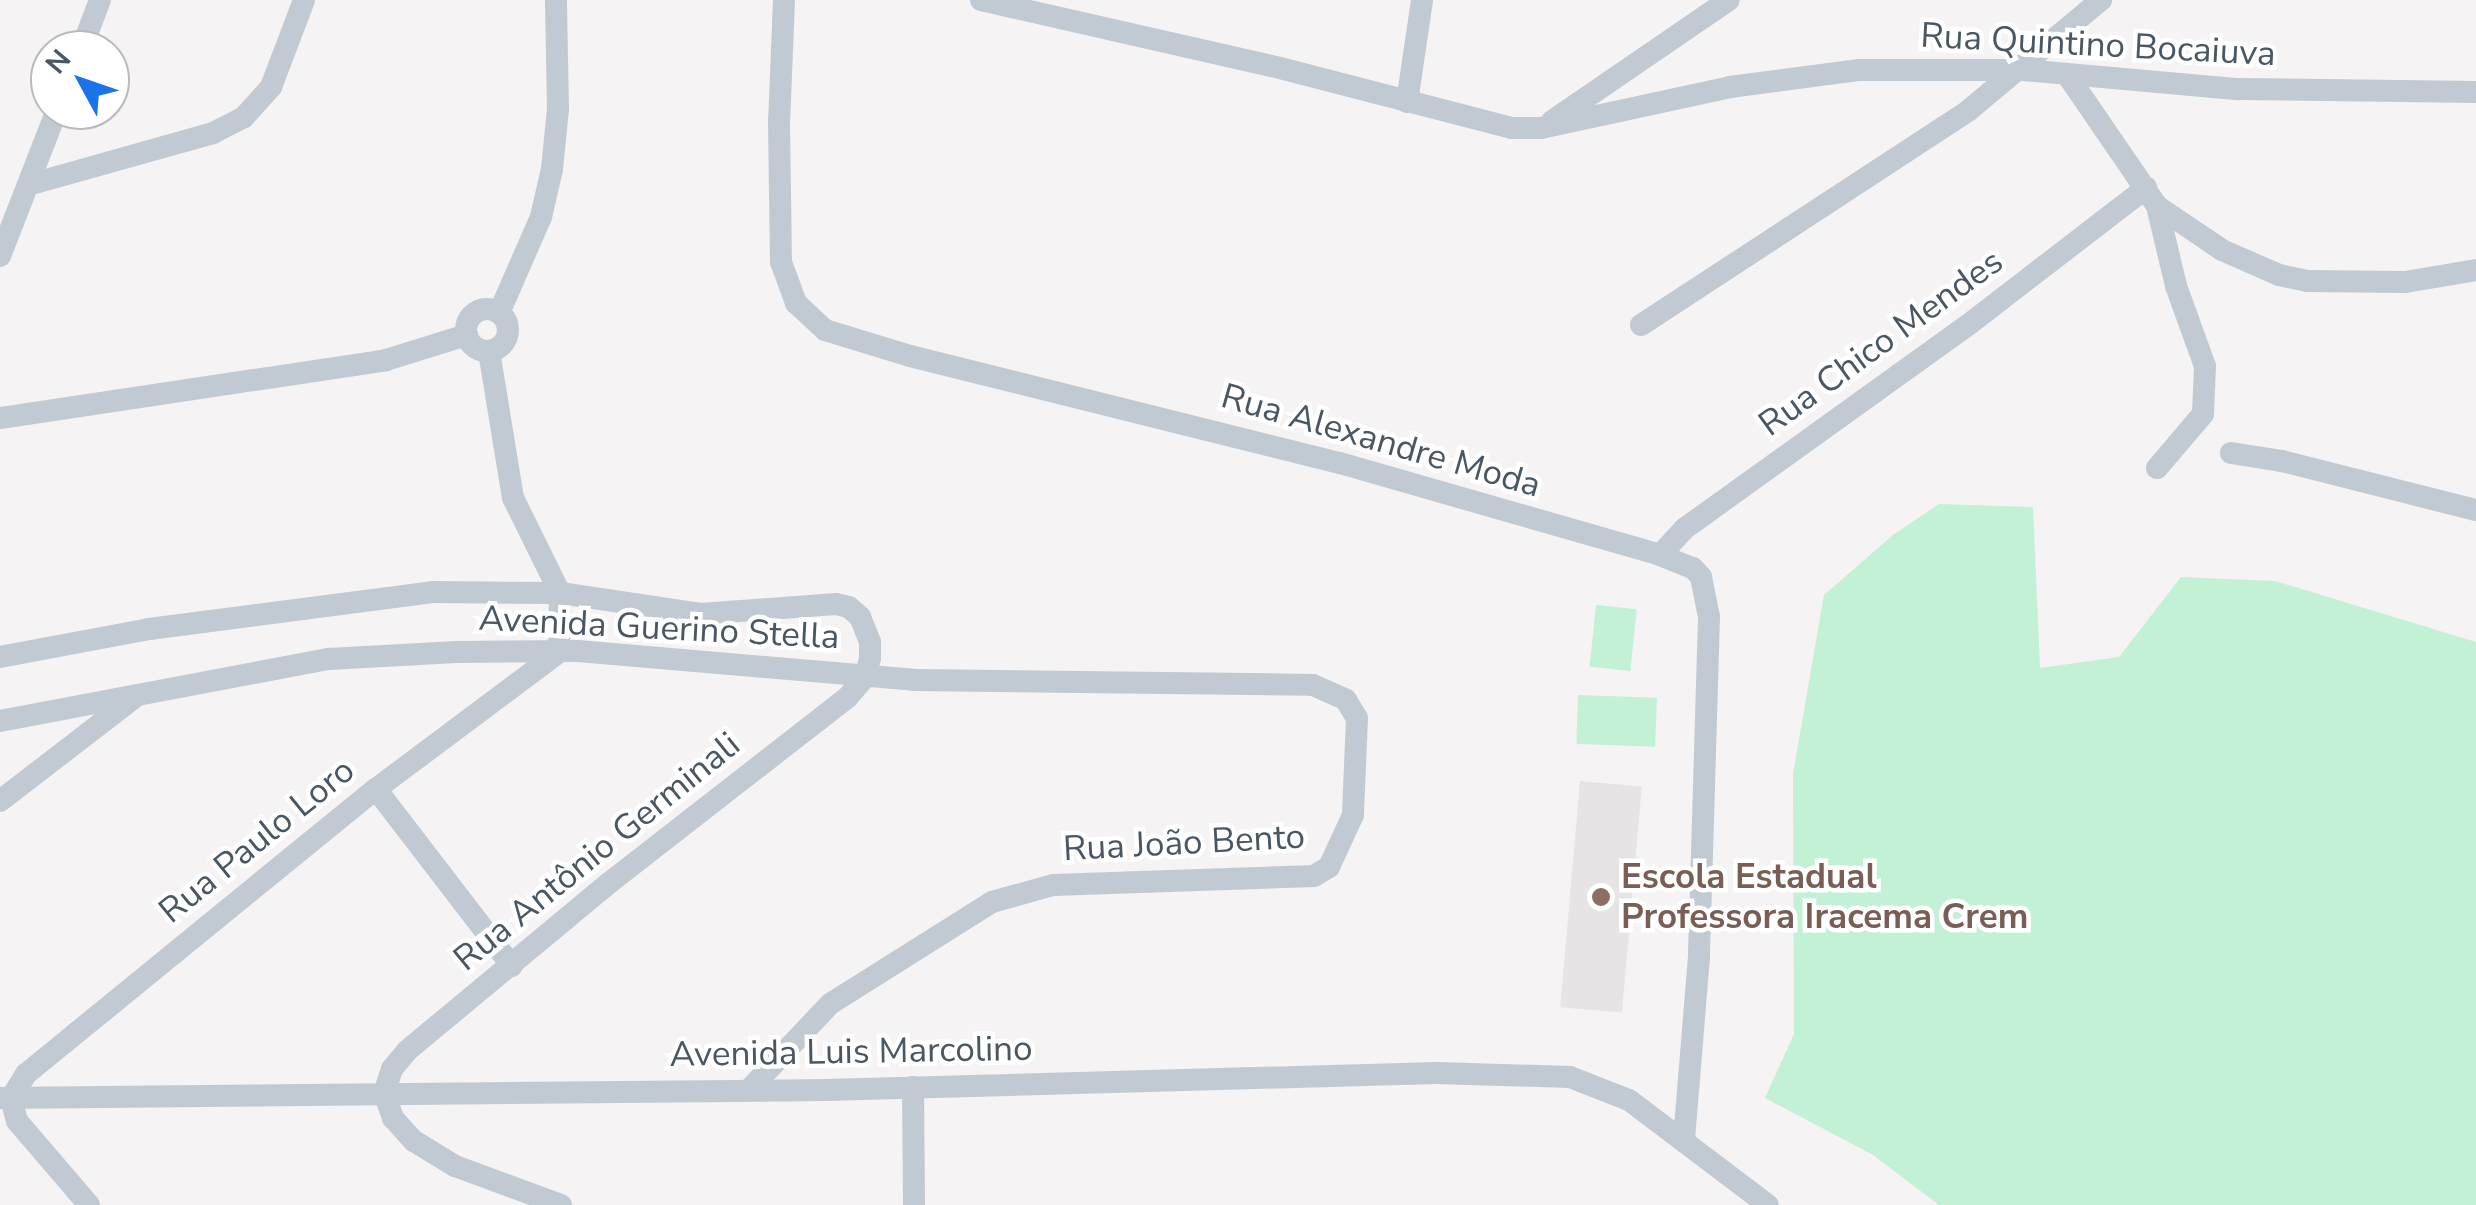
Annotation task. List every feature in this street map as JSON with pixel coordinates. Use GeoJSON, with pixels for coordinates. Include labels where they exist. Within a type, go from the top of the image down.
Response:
{"type":"FeatureCollection","features":[{"type":"Feature","properties":{"kind":"street"},"geometry":{"type":"LineString","coordinates":[[89,30],[100,0]]}},
{"type":"Feature","properties":{"kind":"street"},"geometry":{"type":"LineString","coordinates":[[28,185],[213,133],[243,118],[270,87],[304,0]]}},
{"type":"Feature","properties":{"kind":"street"},"geometry":{"type":"LineString","coordinates":[[499,313],[541,217],[552,169],[558,109],[556,0]]}},
{"type":"Feature","properties":{"kind":"street","name":"Rua Alexandre Moda"},"geometry":{"type":"LineString","coordinates":[[784,0],[780,262],[796,303],[825,330],[910,356],[1340,463],[1660,555],[1693,568],[1702,577],[1710,617],[1699,957],[1684,1140]]}},
{"type":"Feature","properties":{"kind":"street","name":"Rua Quintino Bocaiuva"},"geometry":{"type":"LineString","coordinates":[[981,0],[1512,128],[1541,128],[1730,87],[1842,72],[2023,70],[2258,90],[2476,92]]}},
{"type":"Feature","properties":{"kind":"street"},"geometry":{"type":"LineString","coordinates":[[1407,102],[1422,0]]}},
{"type":"Feature","properties":{"kind":"street"},"geometry":{"type":"LineString","coordinates":[[1541,128],[1729,0]]}},
{"type":"Feature","properties":{"kind":"street"},"geometry":{"type":"LineString","coordinates":[[1640,324],[1970,110],[2023,70],[2101,0]]}},
{"type":"Feature","properties":{"kind":"street"},"geometry":{"type":"LineString","coordinates":[[2068,76],[2152,197],[2222,250],[2279,275],[2307,281],[2405,282],[2476,270]]}},
{"type":"Feature","properties":{"kind":"street"},"geometry":{"type":"LineString","coordinates":[[0,256],[49,130]]}},
{"type":"Feature","properties":{"kind":"street"},"geometry":{"type":"LineString","coordinates":[[2152,197],[2176,286],[2205,366],[2206,392],[2203,414],[2157,468]]}},
{"type":"Feature","properties":{"kind":"street","name":"Rua Chico Mendes"},"geometry":{"type":"LineString","coordinates":[[1660,555],[1684,529],[2152,197]]}},
{"type":"Feature","properties":{"kind":"street"},"geometry":{"type":"LineString","coordinates":[[488,309],[499,313],[508,324],[506,339],[489,351],[475,347],[467,335],[468,322],[476,312],[488,309]]}},
{"type":"Feature","properties":{"kind":"street"},"geometry":{"type":"LineString","coordinates":[[0,418],[386,360],[467,335]]}},
{"type":"Feature","properties":{"kind":"street"},"geometry":{"type":"LineString","coordinates":[[489,351],[513,498],[560,593],[559,652]]}},
{"type":"Feature","properties":{"kind":"street"},"geometry":{"type":"LineString","coordinates":[[2231,454],[2282,461],[2476,510]]}},
{"type":"Feature","properties":{"kind":"street","name":"Avenida Guerino Stella"},"geometry":{"type":"LineString","coordinates":[[0,657],[148,629],[433,592],[560,593],[700,614],[826,604],[849,607],[860,617],[870,642],[866,676],[559,652],[329,658],[0,721]]}},
{"type":"Feature","properties":{"kind":"street","name":"Rua Paulo Loro"},"geometry":{"type":"LineString","coordinates":[[6,1098],[46,1054],[376,789],[559,652]]}},
{"type":"Feature","properties":{"kind":"street","name":"Rua Antônio Germinali"},"geometry":{"type":"LineString","coordinates":[[384,1092],[392,1068],[407,1051],[609,883],[848,696],[866,676]]}},
{"type":"Feature","properties":{"kind":"street","name":"Rua João Bento"},"geometry":{"type":"LineString","coordinates":[[750,1089],[830,1004],[992,902],[1053,885],[1314,876],[1338,855],[1353,815],[1357,718],[1346,700],[1313,685],[866,676]]}},
{"type":"Feature","properties":{"kind":"street"},"geometry":{"type":"LineString","coordinates":[[0,802],[138,694]]}},
{"type":"Feature","properties":{"kind":"street"},"geometry":{"type":"LineString","coordinates":[[376,789],[512,966]]}},
{"type":"Feature","properties":{"kind":"street","name":"Avenida Luis Marcolino"},"geometry":{"type":"LineString","coordinates":[[6,1098],[913,1087],[1437,1073],[1570,1077],[1629,1100],[1768,1205]]}},
{"type":"Feature","properties":{"kind":"street"},"geometry":{"type":"LineString","coordinates":[[913,1087],[914,1205]]}},
{"type":"Feature","properties":{"kind":"street"},"geometry":{"type":"LineString","coordinates":[[384,1092],[393,1118],[414,1141],[455,1166],[561,1205]]}},
{"type":"Feature","properties":{"kind":"street"},"geometry":{"type":"LineString","coordinates":[[6,1098],[28,1138],[88,1205]]}},
{"type":"Feature","properties":{"kind":"shaded area","name":"Escola Estadual Professora Iracema Crem"},"geometry":{"type":"Polygon","coordinates":[[[1580,781],[1642,786],[1622,1013],[1560,1007],[1580,781]]]}},
{"type":"Feature","properties":{"kind":"green space"},"geometry":{"type":"Polygon","coordinates":[[[1939,504],[2033,507],[2040,668],[2119,657],[2181,577],[2275,581],[2476,642],[2476,1205],[1939,1205],[1873,1155],[1765,1098],[1794,1034],[1793,774],[1824,595],[1893,535],[1939,504]]]}},
{"type":"Feature","properties":{"kind":"green space"},"geometry":{"type":"Polygon","coordinates":[[[1596,605],[1637,609],[1630,671],[1590,667],[1596,605]]]}},
{"type":"Feature","properties":{"kind":"green space"},"geometry":{"type":"Polygon","coordinates":[[[1578,695],[1657,698],[1655,747],[1576,744],[1578,695]]]}},
{"type":"Feature","properties":{"kind":"place","name":"Escola Estadual Professora Iracema Crem"},"geometry":{"type":"Point","coordinates":[1601,897]}}]}
